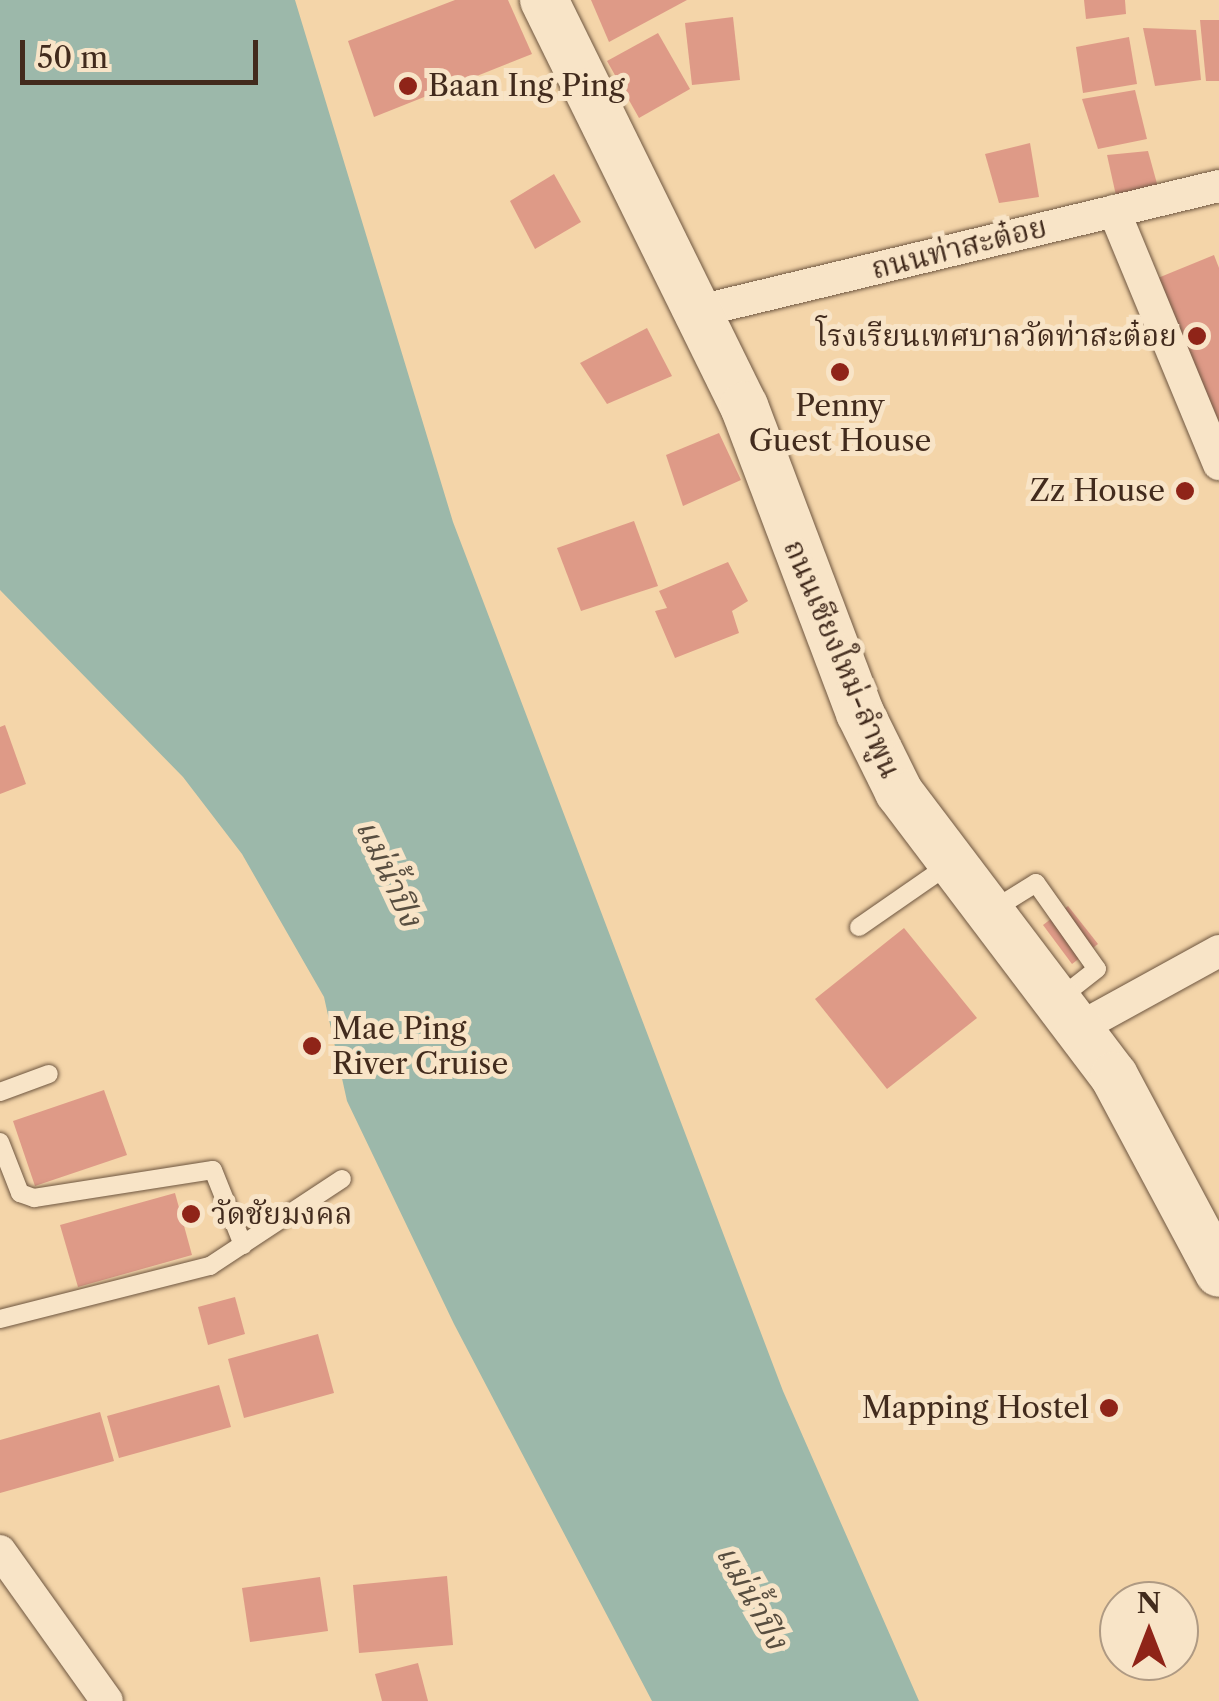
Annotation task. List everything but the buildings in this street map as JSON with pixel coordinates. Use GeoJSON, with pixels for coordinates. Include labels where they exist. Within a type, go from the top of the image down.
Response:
{"type":"FeatureCollection","features":[{"type":"Feature","properties":{"kind":"main road","name":"ถนนเชียงใหม่-ลำพูน"},"geometry":{"type":"LineString","coordinates":[[544,0],[699,311],[860,713],[899,792],[986,914],[1114,1076],[1219,1273]]}},
{"type":"Feature","properties":{"kind":"street","name":"ถนนท่าสะต๋อย"},"geometry":{"type":"LineString","coordinates":[[699,311],[1219,186]]}},
{"type":"Feature","properties":{"kind":"street"},"geometry":{"type":"LineString","coordinates":[[1114,211],[1219,464]]}},
{"type":"Feature","properties":{"kind":"street"},"geometry":{"type":"LineString","coordinates":[[1066,1015],[1219,951]]}},
{"type":"Feature","properties":{"kind":"street"},"geometry":{"type":"LineString","coordinates":[[0,1550],[106,1701]]}},
{"type":"Feature","properties":{"kind":"lane"},"geometry":{"type":"LineString","coordinates":[[859,927],[951,864]]}},
{"type":"Feature","properties":{"kind":"lane"},"geometry":{"type":"LineString","coordinates":[[0,1092],[49,1074]]}},
{"type":"Feature","properties":{"kind":"lane"},"geometry":{"type":"LineString","coordinates":[[0,1142],[20,1193],[34,1198],[213,1170],[243,1245]]}},
{"type":"Feature","properties":{"kind":"lane"},"geometry":{"type":"LineString","coordinates":[[0,1319],[210,1266],[342,1179]]}},
{"type":"Feature","properties":{"kind":"water","name":"แม่น้ำปิง"},"geometry":{"type":"Polygon","coordinates":[[[0,0],[295,0],[453,522],[783,1391],[919,1701],[652,1701],[454,1324],[347,1101],[324,997],[242,854],[183,777],[0,590],[0,0]]]}},
{"type":"Feature","properties":{"kind":"place","name":"Baan Ing Ping"},"geometry":{"type":"Point","coordinates":[408,86]}},
{"type":"Feature","properties":{"kind":"place","name":"โรงเรียนเทศบาลวัดท่าสะต๋อย"},"geometry":{"type":"Point","coordinates":[1197,336]}},
{"type":"Feature","properties":{"kind":"place","name":"Penny Guest House"},"geometry":{"type":"Point","coordinates":[840,372]}},
{"type":"Feature","properties":{"kind":"place","name":"Zz House"},"geometry":{"type":"Point","coordinates":[1185,491]}},
{"type":"Feature","properties":{"kind":"place","name":"Mae Ping River Cruise"},"geometry":{"type":"Point","coordinates":[312,1046]}},
{"type":"Feature","properties":{"kind":"place","name":"วัดชัยมงคล"},"geometry":{"type":"Point","coordinates":[191,1214]}},
{"type":"Feature","properties":{"kind":"place","name":"Mapping Hostel"},"geometry":{"type":"Point","coordinates":[1109,1408]}}]}
